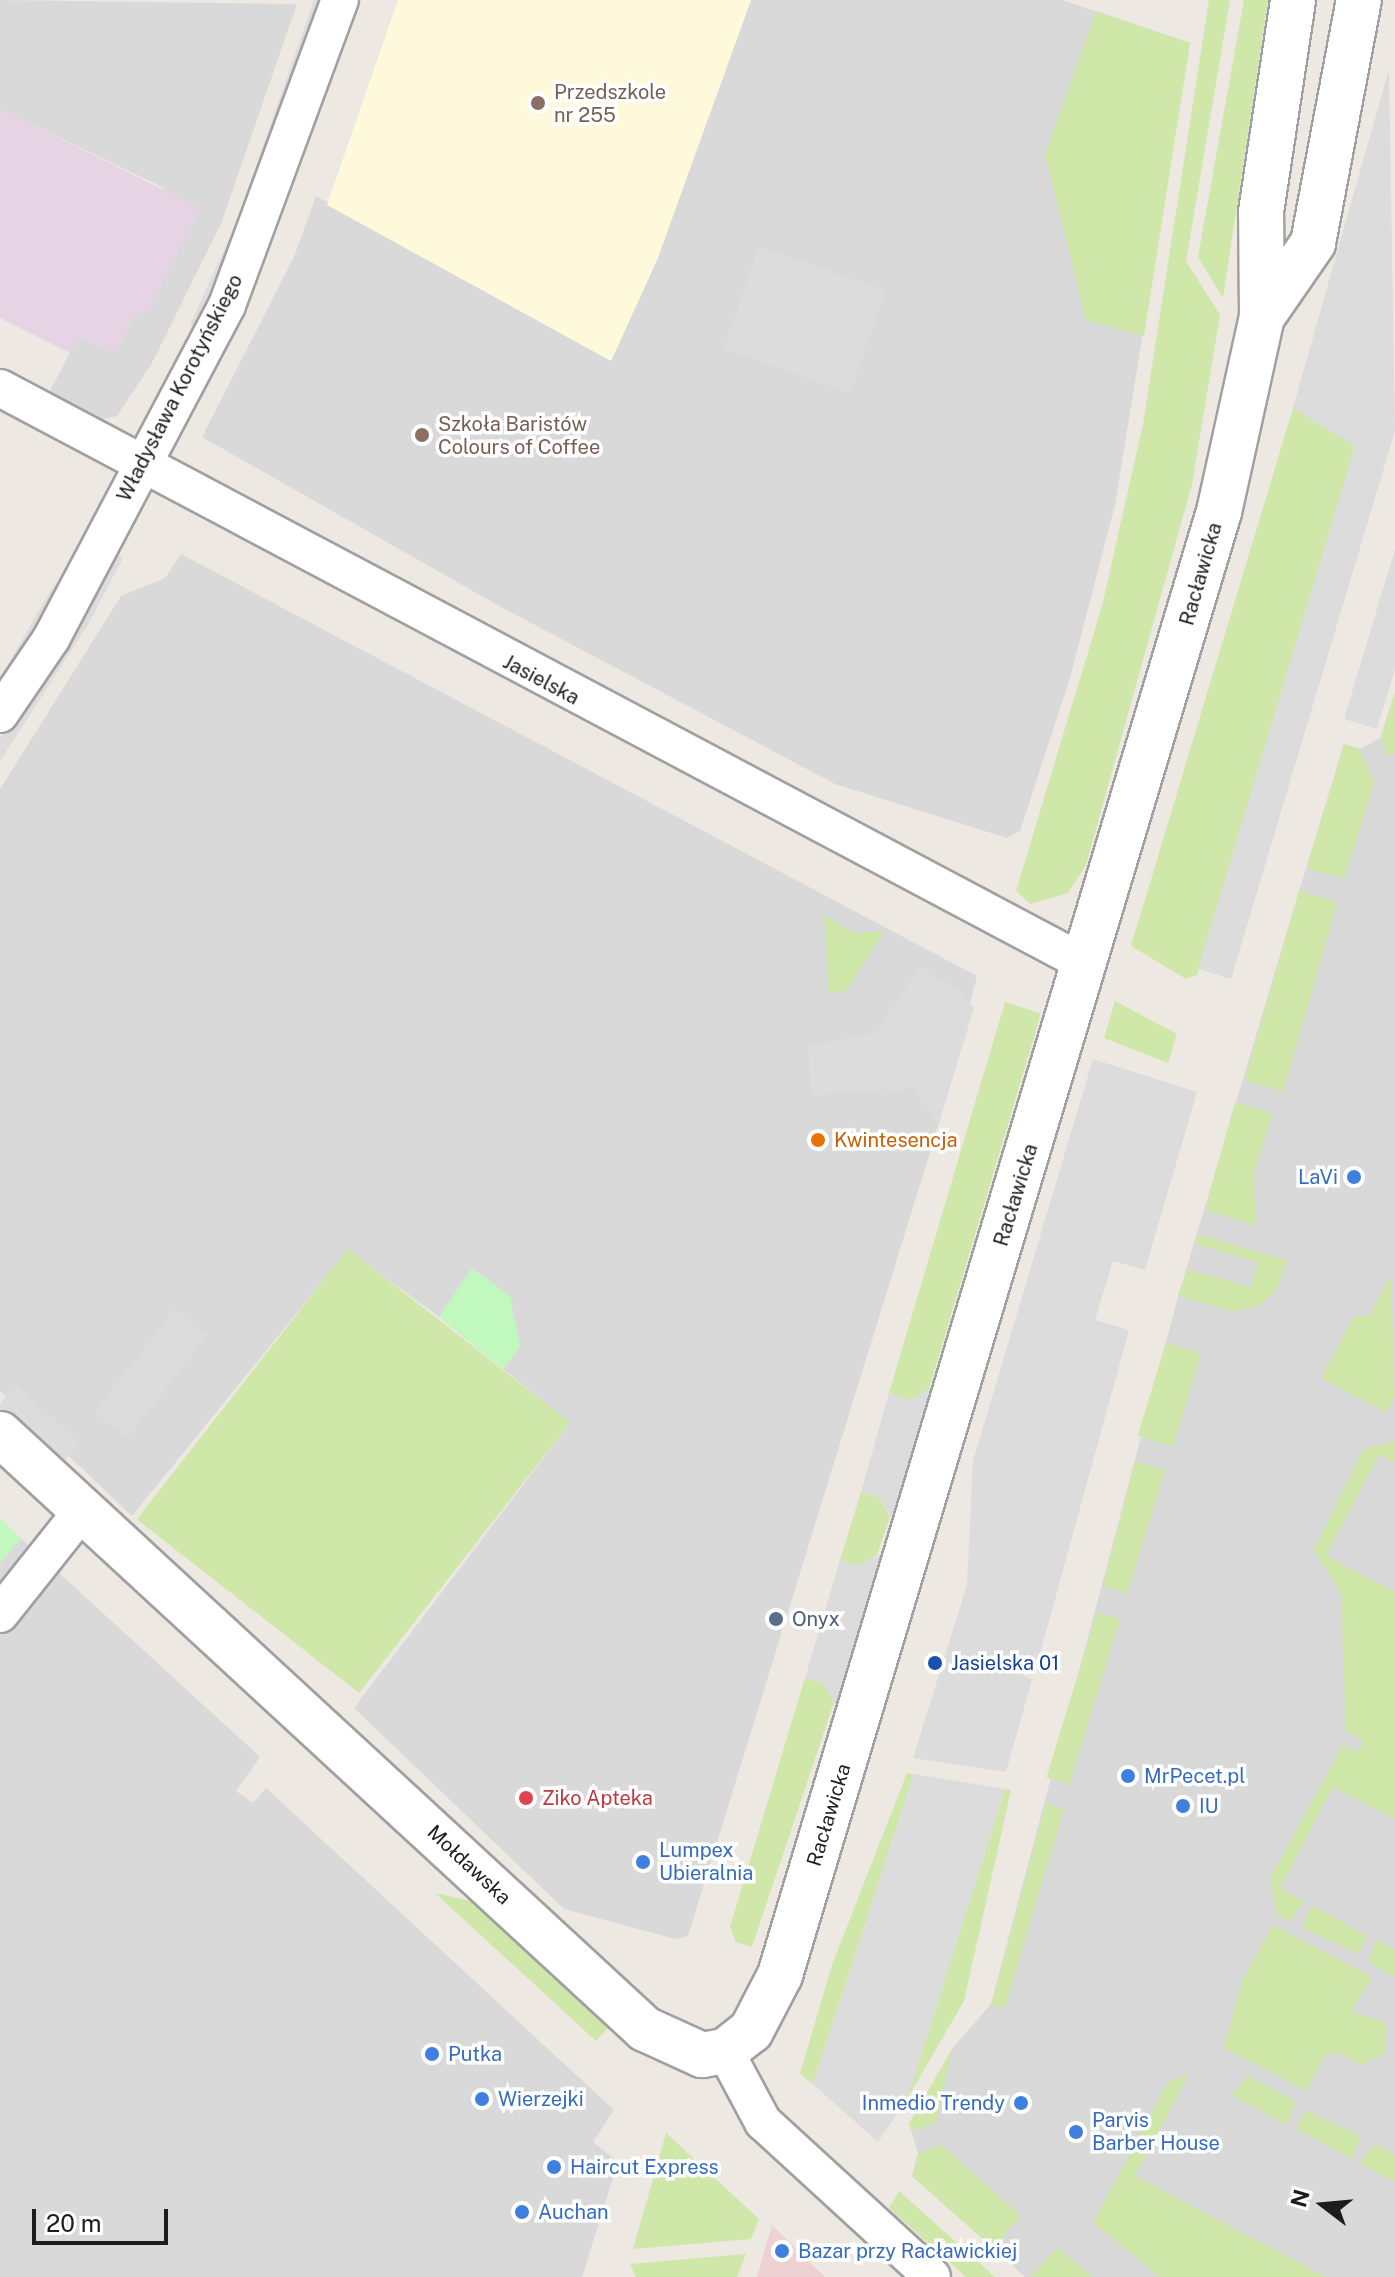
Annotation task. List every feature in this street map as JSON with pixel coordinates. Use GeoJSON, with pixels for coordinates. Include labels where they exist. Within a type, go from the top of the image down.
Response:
{"type":"FeatureCollection","features":[{"type":"Feature","properties":{"kind":"street","name":"Władysława Korotyńskiego"},"geometry":{"type":"LineString","coordinates":[[0,714],[51,639],[227,305],[340,0]]}},
{"type":"Feature","properties":{"kind":"street","name":"Racławicka"},"geometry":{"type":"LineString","coordinates":[[725,2051],[751,2031],[777,1984],[1086,964],[1219,512],[1262,317],[1261,212],[1293,0]]}},
{"type":"Feature","properties":{"kind":"street","name":"Racławicka"},"geometry":{"type":"LineString","coordinates":[[1262,317],[1313,243],[1359,0]]}},
{"type":"Feature","properties":{"kind":"street","name":"Jasielska"},"geometry":{"type":"LineString","coordinates":[[0,388],[140,465],[1086,964]]}},
{"type":"Feature","properties":{"kind":"street","name":"Mołdawska"},"geometry":{"type":"LineString","coordinates":[[0,1434],[645,2029],[689,2053],[725,2051]]}},
{"type":"Feature","properties":{"kind":"street"},"geometry":{"type":"LineString","coordinates":[[0,1614],[82,1511]]}},
{"type":"Feature","properties":{"kind":"street"},"geometry":{"type":"LineString","coordinates":[[725,2051],[763,2122],[932,2277]]}},
{"type":"Feature","properties":{"kind":"shaded area"},"geometry":{"type":"Polygon","coordinates":[[[0,0],[297,4],[221,224],[151,365],[117,416],[99,420],[47,396],[79,336],[115,353],[135,313],[164,188],[0,109],[0,0]]]}},
{"type":"Feature","properties":{"kind":"shaded area"},"geometry":{"type":"Polygon","coordinates":[[[314,0],[327,2],[201,331],[190,325],[235,226],[314,0]]]}},
{"type":"Feature","properties":{"kind":"shaded area","name":"Przedszkole nr 255"},"geometry":{"type":"Polygon","coordinates":[[[398,0],[751,0],[657,260],[611,361],[327,205],[398,0]]]}},
{"type":"Feature","properties":{"kind":"shaded area"},"geometry":{"type":"Polygon","coordinates":[[[751,0],[1062,0],[1190,43],[1115,505],[1070,678],[1020,831],[1007,838],[835,784],[501,607],[202,437],[294,257],[316,196],[611,361],[657,260],[751,0]]]}},
{"type":"Feature","properties":{"kind":"shaded area"},"geometry":{"type":"Polygon","coordinates":[[[1389,69],[1395,431],[1231,979],[1198,969],[1355,446],[1293,408],[1389,69]]]}},
{"type":"Feature","properties":{"kind":"shaded area"},"geometry":{"type":"Polygon","coordinates":[[[0,109],[201,208],[147,314],[135,313],[115,353],[80,336],[70,353],[0,318],[0,109]]]}},
{"type":"Feature","properties":{"kind":"shaded area"},"geometry":{"type":"Polygon","coordinates":[[[759,246],[886,290],[850,393],[724,349],[759,246]]]}},
{"type":"Feature","properties":{"kind":"shaded area"},"geometry":{"type":"Polygon","coordinates":[[[1395,549],[1395,669],[1377,729],[1344,719],[1395,549]]]}},
{"type":"Feature","properties":{"kind":"shaded area"},"geometry":{"type":"Polygon","coordinates":[[[111,552],[123,558],[89,623],[0,761],[0,739],[111,552]]]}},
{"type":"Feature","properties":{"kind":"shaded area"},"geometry":{"type":"Polygon","coordinates":[[[181,554],[977,976],[939,1123],[688,1936],[675,1939],[564,1909],[354,1708],[570,1423],[439,1317],[348,1250],[132,1516],[0,1391],[0,789],[121,596],[165,578],[181,554]]]}},
{"type":"Feature","properties":{"kind":"shaded area"},"geometry":{"type":"Polygon","coordinates":[[[54,585],[66,591],[0,700],[0,678],[54,585]]]}},
{"type":"Feature","properties":{"kind":"shaded area"},"geometry":{"type":"Polygon","coordinates":[[[1395,692],[1395,2277],[1025,2277],[912,2176],[918,2153],[909,2124],[952,2049],[991,2004],[1178,1297],[1344,744],[1360,749],[1380,738],[1395,692]]]}},
{"type":"Feature","properties":{"kind":"shaded area"},"geometry":{"type":"Polygon","coordinates":[[[920,968],[958,989],[974,1008],[939,1123],[912,1088],[811,1095],[808,1046],[876,1031],[920,968]]]}},
{"type":"Feature","properties":{"kind":"shaded area"},"geometry":{"type":"Polygon","coordinates":[[[1093,1059],[1197,1092],[1145,1270],[1113,1261],[1095,1320],[1129,1330],[1035,1672],[1006,1665],[1032,1680],[1006,1772],[913,1758],[967,1585],[973,1461],[1093,1059]]]}},
{"type":"Feature","properties":{"kind":"shaded area"},"geometry":{"type":"Polygon","coordinates":[[[175,1309],[208,1335],[127,1438],[94,1412],[175,1309]]]}},
{"type":"Feature","properties":{"kind":"shaded area"},"geometry":{"type":"Polygon","coordinates":[[[17,1385],[80,1444],[60,1465],[0,1409],[0,1403],[17,1385]]]}},
{"type":"Feature","properties":{"kind":"shaded area"},"geometry":{"type":"Polygon","coordinates":[[[931,1387],[892,1519],[879,1497],[861,1492],[889,1393],[911,1400],[931,1387]]]}},
{"type":"Feature","properties":{"kind":"shaded area"},"geometry":{"type":"Polygon","coordinates":[[[21,1538],[260,1757],[236,1791],[253,1803],[266,1788],[614,2110],[593,2142],[618,2162],[582,2277],[0,2277],[0,1563],[21,1538]]]}},
{"type":"Feature","properties":{"kind":"shaded area"},"geometry":{"type":"Polygon","coordinates":[[[881,1554],[836,1706],[823,1683],[805,1678],[840,1560],[858,1566],[881,1554]]]}},
{"type":"Feature","properties":{"kind":"shaded area"},"geometry":{"type":"Polygon","coordinates":[[[914,1774],[1005,1789],[907,2099],[878,2142],[813,2084],[914,1774]]]}},
{"type":"Feature","properties":{"kind":"shaded area","name":"Bazar przy Racławickiej"},"geometry":{"type":"Polygon","coordinates":[[[772,2225],[825,2277],[757,2277],[772,2225]]]}},
{"type":"Feature","properties":{"kind":"green space"},"geometry":{"type":"Polygon","coordinates":[[[1209,0],[1230,0],[1186,261],[1220,315],[1192,484],[1086,865],[1068,893],[1030,904],[1016,891],[1102,606],[1143,424],[1209,0]]]}},
{"type":"Feature","properties":{"kind":"green space"},"geometry":{"type":"Polygon","coordinates":[[[1244,0],[1268,0],[1223,298],[1198,257],[1244,0]]]}},
{"type":"Feature","properties":{"kind":"green space"},"geometry":{"type":"Polygon","coordinates":[[[1096,11],[1190,43],[1144,336],[1086,320],[1045,154],[1096,11]]]}},
{"type":"Feature","properties":{"kind":"green space"},"geometry":{"type":"Polygon","coordinates":[[[1293,408],[1356,446],[1197,975],[1186,979],[1131,946],[1293,408]]]}},
{"type":"Feature","properties":{"kind":"green space"},"geometry":{"type":"Polygon","coordinates":[[[1395,692],[1395,753],[1388,756],[1381,738],[1395,692]]]}},
{"type":"Feature","properties":{"kind":"green space"},"geometry":{"type":"Polygon","coordinates":[[[1344,744],[1360,749],[1374,783],[1344,879],[1307,868],[1344,744]]]}},
{"type":"Feature","properties":{"kind":"green space"},"geometry":{"type":"Polygon","coordinates":[[[1299,891],[1337,902],[1283,1091],[1245,1080],[1299,891]]]}},
{"type":"Feature","properties":{"kind":"green space"},"geometry":{"type":"Polygon","coordinates":[[[824,915],[853,932],[884,932],[846,991],[829,993],[824,915]]]}},
{"type":"Feature","properties":{"kind":"green space"},"geometry":{"type":"Polygon","coordinates":[[[1115,1001],[1177,1034],[1168,1063],[1104,1038],[1115,1001]]]}},
{"type":"Feature","properties":{"kind":"green space"},"geometry":{"type":"Polygon","coordinates":[[[1005,1002],[1040,1013],[1039,1020],[929,1389],[911,1400],[889,1393],[1005,1002]]]}},
{"type":"Feature","properties":{"kind":"green space"},"geometry":{"type":"Polygon","coordinates":[[[1235,1102],[1272,1114],[1254,1174],[1256,1226],[1205,1210],[1235,1102]]]}},
{"type":"Feature","properties":{"kind":"green space"},"geometry":{"type":"Polygon","coordinates":[[[1198,1234],[1287,1261],[1275,1292],[1257,1307],[1232,1311],[1178,1296],[1187,1269],[1251,1287],[1258,1262],[1195,1244],[1198,1234]]]}},
{"type":"Feature","properties":{"kind":"green space"},"geometry":{"type":"Polygon","coordinates":[[[348,1249],[570,1423],[359,1693],[137,1519],[348,1249]]]}},
{"type":"Feature","properties":{"kind":"green space"},"geometry":{"type":"Polygon","coordinates":[[[472,1268],[510,1296],[520,1347],[503,1369],[439,1317],[472,1268]]]}},
{"type":"Feature","properties":{"kind":"green space"},"geometry":{"type":"Polygon","coordinates":[[[1391,1276],[1395,1396],[1386,1413],[1321,1378],[1354,1316],[1369,1316],[1391,1276]]]}},
{"type":"Feature","properties":{"kind":"green space"},"geometry":{"type":"Polygon","coordinates":[[[1166,1343],[1201,1354],[1173,1447],[1138,1436],[1166,1343]]]}},
{"type":"Feature","properties":{"kind":"green space"},"geometry":{"type":"Polygon","coordinates":[[[1395,1441],[1395,1462],[1379,1455],[1326,1556],[1395,1592],[1395,1819],[1333,1787],[1280,1888],[1304,1902],[1289,1921],[1277,1915],[1270,1878],[1343,1745],[1358,1752],[1364,1741],[1346,1731],[1341,1593],[1314,1550],[1363,1450],[1395,1441]]]}},
{"type":"Feature","properties":{"kind":"green space"},"geometry":{"type":"Polygon","coordinates":[[[1135,1462],[1165,1470],[1127,1594],[1103,1586],[1135,1462]]]}},
{"type":"Feature","properties":{"kind":"green space"},"geometry":{"type":"Polygon","coordinates":[[[861,1492],[879,1497],[890,1517],[877,1555],[858,1566],[840,1560],[861,1492]]]}},
{"type":"Feature","properties":{"kind":"green space"},"geometry":{"type":"Polygon","coordinates":[[[0,1518],[21,1538],[0,1563],[0,1518]]]}},
{"type":"Feature","properties":{"kind":"green space"},"geometry":{"type":"Polygon","coordinates":[[[1097,1612],[1120,1619],[1069,1784],[1046,1777],[1097,1612]]]}},
{"type":"Feature","properties":{"kind":"green space"},"geometry":{"type":"Polygon","coordinates":[[[805,1678],[823,1683],[834,1702],[752,1947],[736,1942],[730,1927],[805,1678]]]}},
{"type":"Feature","properties":{"kind":"green space"},"geometry":{"type":"Polygon","coordinates":[[[907,1773],[914,1774],[813,2084],[800,2074],[832,1965],[907,1773]]]}},
{"type":"Feature","properties":{"kind":"green space"},"geometry":{"type":"Polygon","coordinates":[[[1005,1789],[1011,1790],[964,2001],[907,2099],[1005,1789]]]}},
{"type":"Feature","properties":{"kind":"green space"},"geometry":{"type":"Polygon","coordinates":[[[1046,1803],[1064,1809],[1005,2008],[991,2005],[1046,1803]]]}},
{"type":"Feature","properties":{"kind":"green space"},"geometry":{"type":"Polygon","coordinates":[[[435,1893],[470,1901],[609,2027],[596,2041],[435,1893]]]}},
{"type":"Feature","properties":{"kind":"green space"},"geometry":{"type":"Polygon","coordinates":[[[1311,1905],[1368,1936],[1358,1953],[1302,1928],[1311,1905]]]}},
{"type":"Feature","properties":{"kind":"green space"},"geometry":{"type":"Polygon","coordinates":[[[1273,1925],[1372,1977],[1351,2011],[1385,2022],[1385,2053],[1361,2065],[1341,2053],[1325,2055],[1306,2091],[1224,2048],[1243,1979],[1273,1925]]]}},
{"type":"Feature","properties":{"kind":"green space"},"geometry":{"type":"Polygon","coordinates":[[[1376,1940],[1395,1950],[1395,1977],[1369,1963],[1376,1940]]]}},
{"type":"Feature","properties":{"kind":"green space"},"geometry":{"type":"Polygon","coordinates":[[[952,2049],[936,2123],[911,2131],[909,2124],[952,2049]]]}},
{"type":"Feature","properties":{"kind":"green space"},"geometry":{"type":"Polygon","coordinates":[[[1190,2073],[1135,2176],[1326,2277],[1160,2277],[1093,2223],[1168,2082],[1190,2073]]]}},
{"type":"Feature","properties":{"kind":"green space"},"geometry":{"type":"Polygon","coordinates":[[[1247,2076],[1295,2101],[1288,2125],[1232,2095],[1247,2076]]]}},
{"type":"Feature","properties":{"kind":"green space"},"geometry":{"type":"Polygon","coordinates":[[[1306,2111],[1360,2136],[1353,2159],[1296,2129],[1306,2111]]]}},
{"type":"Feature","properties":{"kind":"green space"},"geometry":{"type":"Polygon","coordinates":[[[666,2133],[759,2219],[751,2239],[633,2249],[666,2133]]]}},
{"type":"Feature","properties":{"kind":"green space"},"geometry":{"type":"Polygon","coordinates":[[[1375,2144],[1395,2155],[1395,2182],[1360,2163],[1375,2144]]]}},
{"type":"Feature","properties":{"kind":"green space"},"geometry":{"type":"Polygon","coordinates":[[[941,2145],[1021,2216],[993,2248],[912,2176],[919,2153],[941,2145]]]}},
{"type":"Feature","properties":{"kind":"green space"},"geometry":{"type":"Polygon","coordinates":[[[899,2191],[995,2277],[966,2277],[889,2208],[899,2191]]]}},
{"type":"Feature","properties":{"kind":"green space"},"geometry":{"type":"Polygon","coordinates":[[[1057,2248],[1075,2262],[1093,2277],[1030,2277],[1057,2248]]]}},
{"type":"Feature","properties":{"kind":"green space"},"geometry":{"type":"Polygon","coordinates":[[[746,2254],[737,2277],[636,2277],[630,2264],[746,2254]]]}},
{"type":"Feature","properties":{"kind":"place","name":"Przedszkole nr 255"},"geometry":{"type":"Point","coordinates":[538,103]}},
{"type":"Feature","properties":{"kind":"place","name":"Szkoła Baristów Colours of Coffee"},"geometry":{"type":"Point","coordinates":[422,435]}},
{"type":"Feature","properties":{"kind":"place","name":"Kwintesencja"},"geometry":{"type":"Point","coordinates":[818,1140]}},
{"type":"Feature","properties":{"kind":"place","name":"LaVi"},"geometry":{"type":"Point","coordinates":[1354,1177]}},
{"type":"Feature","properties":{"kind":"place","name":"Onyx"},"geometry":{"type":"Point","coordinates":[776,1619]}},
{"type":"Feature","properties":{"kind":"place","name":"Jasielska 01"},"geometry":{"type":"Point","coordinates":[935,1663]}},
{"type":"Feature","properties":{"kind":"place","name":"MrPecet.pl"},"geometry":{"type":"Point","coordinates":[1128,1776]}},
{"type":"Feature","properties":{"kind":"place","name":"Ziko Apteka"},"geometry":{"type":"Point","coordinates":[526,1798]}},
{"type":"Feature","properties":{"kind":"place","name":"IU"},"geometry":{"type":"Point","coordinates":[1183,1806]}},
{"type":"Feature","properties":{"kind":"place","name":"Lumpex Ubieralnia"},"geometry":{"type":"Point","coordinates":[643,1862]}},
{"type":"Feature","properties":{"kind":"place","name":"Putka"},"geometry":{"type":"Point","coordinates":[432,2054]}},
{"type":"Feature","properties":{"kind":"place","name":"Wierzejki"},"geometry":{"type":"Point","coordinates":[482,2099]}},
{"type":"Feature","properties":{"kind":"place","name":"Inmedio Trendy"},"geometry":{"type":"Point","coordinates":[1021,2103]}},
{"type":"Feature","properties":{"kind":"place","name":"Parvis Barber House"},"geometry":{"type":"Point","coordinates":[1076,2132]}},
{"type":"Feature","properties":{"kind":"place","name":"Haircut Express"},"geometry":{"type":"Point","coordinates":[554,2167]}},
{"type":"Feature","properties":{"kind":"place","name":"Auchan"},"geometry":{"type":"Point","coordinates":[522,2212]}},
{"type":"Feature","properties":{"kind":"place","name":"Bazar przy Racławickiej"},"geometry":{"type":"Point","coordinates":[782,2251]}}]}
